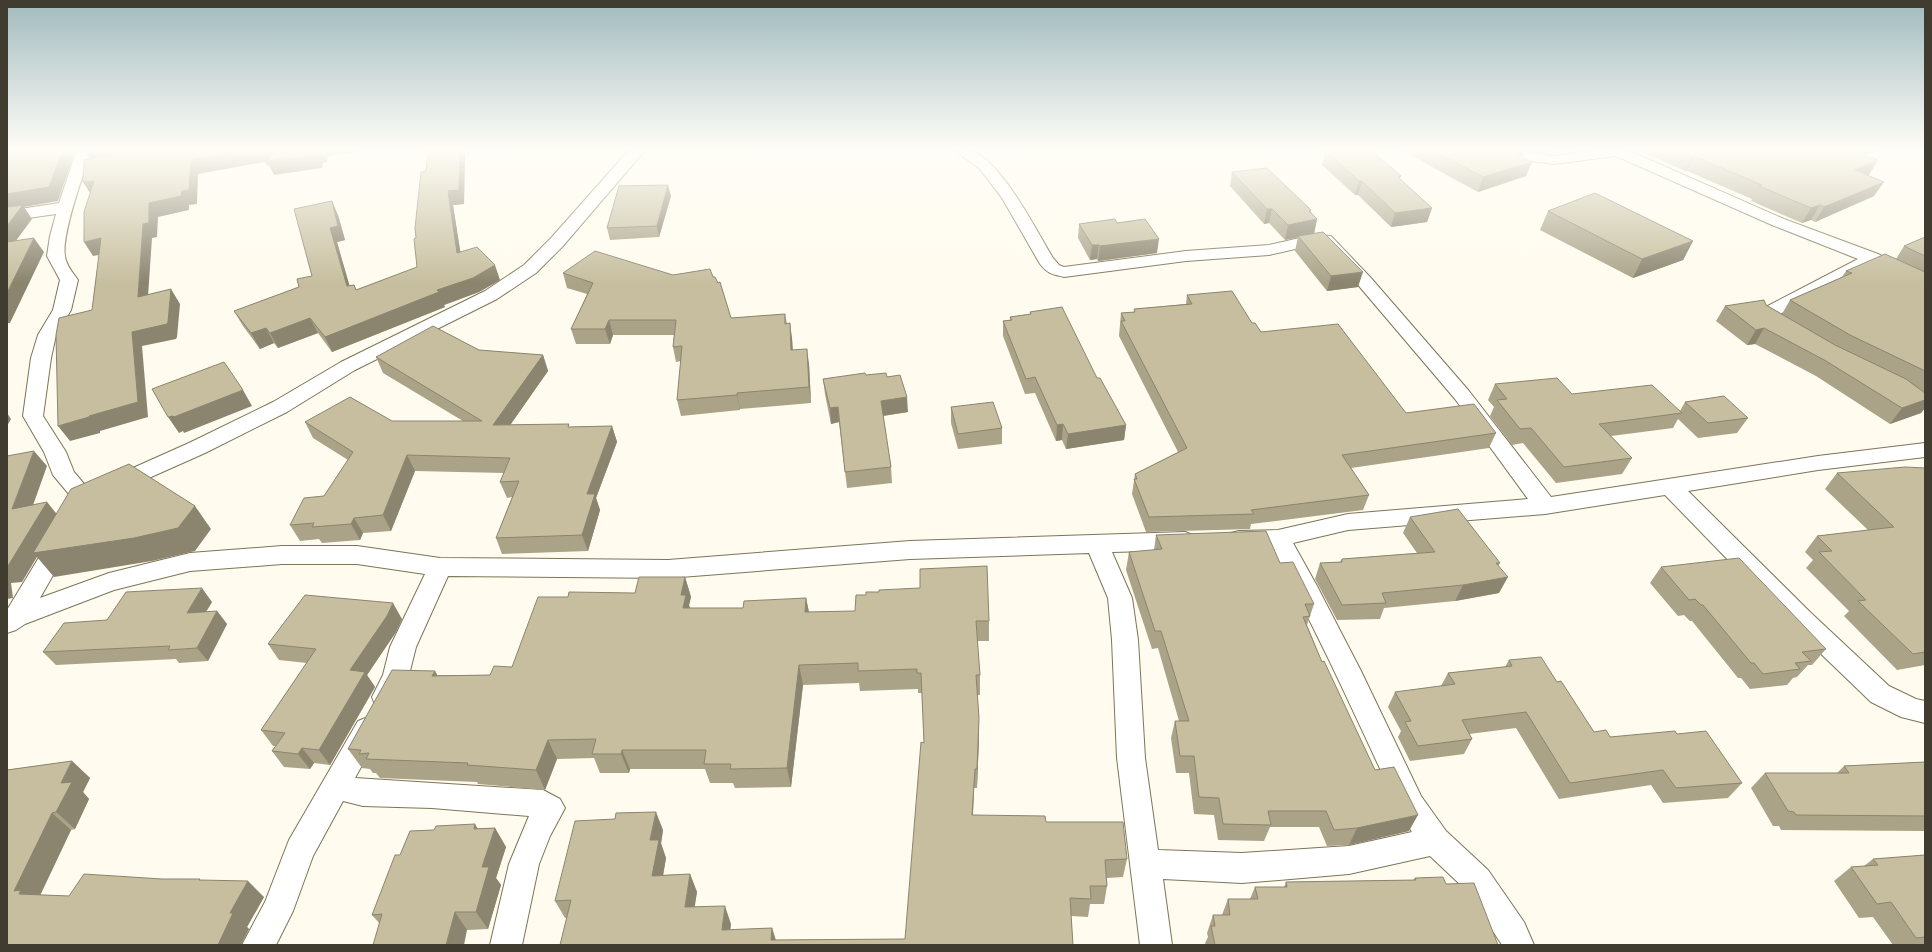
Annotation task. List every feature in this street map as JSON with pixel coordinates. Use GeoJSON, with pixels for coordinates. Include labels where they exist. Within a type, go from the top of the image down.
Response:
{"type":"FeatureCollection","features":[{"type":"Feature","properties":{"kind":"street"},"geometry":{"type":"LineString","coordinates":[[71,193],[65,206],[55,256],[69,280],[62,310],[47,335],[41,358],[33,416],[55,452],[64,474],[85,498]]}},
{"type":"Feature","properties":{"kind":"street"},"geometry":{"type":"LineString","coordinates":[[11,620],[85,498],[197,448],[280,407],[348,366],[491,295],[530,269],[557,242],[598,193]]}},
{"type":"Feature","properties":{"kind":"street"},"geometry":{"type":"LineString","coordinates":[[1006,193],[1046,260],[1053,269],[1064,272],[1186,256],[1269,250],[1313,240],[1325,240],[1361,278],[1462,395],[1545,506]]}},
{"type":"Feature","properties":{"kind":"street"},"geometry":{"type":"LineString","coordinates":[[1712,193],[1778,222],[1872,258],[1925,284]]}},
{"type":"Feature","properties":{"kind":"street"},"geometry":{"type":"LineString","coordinates":[[7,216],[40,212],[65,206]]}},
{"type":"Feature","properties":{"kind":"street"},"geometry":{"type":"LineString","coordinates":[[1799,336],[1765,315],[1872,258]]}},
{"type":"Feature","properties":{"kind":"street"},"geometry":{"type":"LineString","coordinates":[[11,620],[109,582],[190,562],[282,556],[357,555],[440,567],[668,569],[910,550],[1278,538],[1348,522],[1545,506],[1818,463],[1918,454]]}},
{"type":"Feature","properties":{"kind":"street"},"geometry":{"type":"LineString","coordinates":[[1670,487],[1801,619],[1880,694],[1911,709],[1925,712]]}},
{"type":"Feature","properties":{"kind":"street"},"geometry":{"type":"LineString","coordinates":[[1278,538],[1305,586],[1348,672],[1411,805],[1435,841],[1477,880],[1513,933],[1518,945]]}},
{"type":"Feature","properties":{"kind":"street"},"geometry":{"type":"LineString","coordinates":[[1097,544],[1120,598],[1125,640],[1131,758],[1147,864],[1156,945]]}},
{"type":"Feature","properties":{"kind":"street"},"geometry":{"type":"LineString","coordinates":[[258,945],[277,911],[300,850],[393,681],[403,647],[440,567]]}},
{"type":"Feature","properties":{"kind":"street"},"geometry":{"type":"LineString","coordinates":[[336,787],[363,793],[432,795],[511,802],[543,803],[550,808],[537,830],[524,864],[506,945]]}},
{"type":"Feature","properties":{"kind":"street"},"geometry":{"type":"LineString","coordinates":[[1147,864],[1242,868],[1326,862],[1349,860],[1435,841]]}},
{"type":"Feature","properties":{"kind":"building"},"geometry":{"type":"Polygon","coordinates":[[[90,193],[182,193],[181,196],[149,203],[149,223],[143,224],[138,297],[171,289],[167,324],[132,332],[138,402],[58,426],[56,335],[59,318],[92,310],[101,238],[84,242],[84,212],[90,193]]]}},
{"type":"Feature","properties":{"kind":"building"},"geometry":{"type":"Polygon","coordinates":[[[419,193],[448,193],[457,253],[477,247],[495,265],[473,278],[437,290],[439,292],[325,337],[310,318],[270,333],[266,328],[251,333],[234,311],[299,287],[297,279],[312,276],[294,209],[332,201],[338,226],[330,228],[347,286],[354,285],[356,290],[417,267],[414,239],[416,238],[415,228],[419,193]]]}},
{"type":"Feature","properties":{"kind":"building"},"geometry":{"type":"Polygon","coordinates":[[[617,193],[666,193],[657,226],[607,228],[617,193]]]}},
{"type":"Feature","properties":{"kind":"building"},"geometry":{"type":"Polygon","coordinates":[[[1252,193],[1294,193],[1311,210],[1309,211],[1317,219],[1288,225],[1272,209],[1267,209],[1252,193]]]}},
{"type":"Feature","properties":{"kind":"building"},"geometry":{"type":"Polygon","coordinates":[[[1375,193],[1416,193],[1432,208],[1395,213],[1375,193]]]}},
{"type":"Feature","properties":{"kind":"building"},"geometry":{"type":"Polygon","coordinates":[[[1596,193],[1693,241],[1642,259],[1548,211],[1596,193]]]}},
{"type":"Feature","properties":{"kind":"building"},"geometry":{"type":"Polygon","coordinates":[[[1777,193],[1857,193],[1824,207],[1820,205],[1811,208],[1777,193]]]}},
{"type":"Feature","properties":{"kind":"building"},"geometry":{"type":"Polygon","coordinates":[[[23,205],[7,226],[7,207],[23,205]]]}},
{"type":"Feature","properties":{"kind":"building"},"geometry":{"type":"Polygon","coordinates":[[[1115,219],[1117,223],[1145,219],[1159,239],[1100,246],[1092,245],[1079,224],[1115,219]]]}},
{"type":"Feature","properties":{"kind":"building"},"geometry":{"type":"Polygon","coordinates":[[[1323,232],[1363,272],[1331,276],[1298,236],[1323,232]]]}},
{"type":"Feature","properties":{"kind":"building"},"geometry":{"type":"Polygon","coordinates":[[[1925,237],[1925,256],[1904,246],[1925,237]]]}},
{"type":"Feature","properties":{"kind":"building"},"geometry":{"type":"Polygon","coordinates":[[[34,238],[7,293],[7,242],[34,238]]]}},
{"type":"Feature","properties":{"kind":"building"},"geometry":{"type":"Polygon","coordinates":[[[595,251],[673,275],[710,269],[713,277],[715,277],[718,283],[720,282],[731,318],[785,314],[785,324],[790,323],[791,350],[807,349],[809,387],[677,400],[682,346],[673,347],[676,320],[609,320],[605,329],[571,329],[593,283],[563,273],[595,251]]]}},
{"type":"Feature","properties":{"kind":"building"},"geometry":{"type":"Polygon","coordinates":[[[1885,254],[1925,272],[1925,371],[1850,335],[1790,300],[1852,273],[1846,271],[1885,254]]]}},
{"type":"Feature","properties":{"kind":"building"},"geometry":{"type":"Polygon","coordinates":[[[1232,291],[1252,323],[1255,323],[1261,332],[1338,324],[1406,413],[1474,404],[1496,433],[1342,455],[1369,495],[1251,510],[1254,514],[1149,517],[1134,479],[1137,479],[1135,474],[1187,448],[1121,321],[1125,321],[1121,313],[1135,312],[1134,309],[1192,304],[1187,295],[1232,291]]]}},
{"type":"Feature","properties":{"kind":"building"},"geometry":{"type":"Polygon","coordinates":[[[1764,300],[1766,305],[1835,345],[1906,379],[1925,393],[1925,400],[1902,408],[1826,361],[1764,328],[1756,330],[1725,306],[1764,300]]]}},
{"type":"Feature","properties":{"kind":"building"},"geometry":{"type":"Polygon","coordinates":[[[1062,307],[1097,378],[1100,378],[1126,425],[1068,434],[1063,424],[1057,425],[1035,377],[1026,379],[1003,321],[1012,320],[1010,317],[1031,314],[1030,312],[1062,307]]]}},
{"type":"Feature","properties":{"kind":"building"},"geometry":{"type":"Polygon","coordinates":[[[433,326],[479,350],[543,355],[493,425],[569,424],[568,427],[612,426],[587,494],[595,494],[582,535],[496,538],[519,481],[500,482],[510,458],[407,455],[383,515],[354,518],[351,524],[312,527],[314,523],[290,525],[304,498],[324,496],[353,452],[305,422],[350,397],[392,421],[482,421],[376,357],[433,326]]]}},
{"type":"Feature","properties":{"kind":"building"},"geometry":{"type":"Polygon","coordinates":[[[224,362],[243,390],[174,417],[168,417],[152,389],[224,362]]]}},
{"type":"Feature","properties":{"kind":"building"},"geometry":{"type":"Polygon","coordinates":[[[865,373],[866,375],[886,373],[887,377],[900,375],[907,397],[881,401],[891,467],[845,472],[838,407],[830,408],[823,379],[865,373]]]}},
{"type":"Feature","properties":{"kind":"building"},"geometry":{"type":"Polygon","coordinates":[[[1557,378],[1572,394],[1652,385],[1682,413],[1599,424],[1632,458],[1564,467],[1531,428],[1520,429],[1497,400],[1507,399],[1495,384],[1557,378]]]}},
{"type":"Feature","properties":{"kind":"building"},"geometry":{"type":"Polygon","coordinates":[[[1724,396],[1748,418],[1708,423],[1685,402],[1724,396]]]}},
{"type":"Feature","properties":{"kind":"building"},"geometry":{"type":"Polygon","coordinates":[[[993,402],[1002,428],[958,434],[951,407],[993,402]]]}},
{"type":"Feature","properties":{"kind":"building"},"geometry":{"type":"Polygon","coordinates":[[[34,451],[12,509],[47,502],[7,566],[7,456],[34,451]]]}},
{"type":"Feature","properties":{"kind":"building"},"geometry":{"type":"Polygon","coordinates":[[[129,464],[195,506],[178,528],[134,538],[33,553],[71,489],[129,464]]]}},
{"type":"Feature","properties":{"kind":"building"},"geometry":{"type":"Polygon","coordinates":[[[1905,467],[1925,468],[1925,652],[1913,654],[1858,601],[1866,600],[1819,552],[1832,551],[1817,536],[1894,527],[1837,473],[1905,467]]]}},
{"type":"Feature","properties":{"kind":"building"},"geometry":{"type":"Polygon","coordinates":[[[1458,509],[1500,563],[1496,563],[1508,577],[1463,585],[1382,593],[1386,603],[1342,605],[1320,563],[1342,562],[1342,559],[1435,552],[1410,517],[1458,509]]]}},
{"type":"Feature","properties":{"kind":"building"},"geometry":{"type":"Polygon","coordinates":[[[1266,531],[1280,563],[1293,562],[1314,604],[1305,604],[1310,616],[1303,617],[1322,662],[1324,661],[1375,770],[1394,767],[1418,815],[1357,828],[1334,830],[1326,811],[1268,811],[1271,825],[1223,824],[1219,798],[1199,797],[1194,756],[1180,756],[1175,721],[1189,721],[1161,631],[1155,631],[1129,552],[1162,549],[1156,535],[1266,531]]]}},
{"type":"Feature","properties":{"kind":"building"},"geometry":{"type":"Polygon","coordinates":[[[1739,558],[1826,649],[1802,652],[1811,661],[1795,663],[1800,669],[1763,674],[1754,663],[1751,663],[1703,605],[1695,599],[1689,600],[1661,567],[1739,558]]]}},
{"type":"Feature","properties":{"kind":"building"},"geometry":{"type":"Polygon","coordinates":[[[987,566],[989,621],[976,621],[980,675],[976,675],[979,718],[977,769],[975,769],[972,815],[1045,816],[1046,822],[1123,822],[1127,859],[1105,860],[1107,886],[1090,886],[1091,899],[1070,898],[1073,945],[560,945],[571,900],[555,901],[575,821],[615,819],[616,813],[656,812],[650,840],[659,840],[652,876],[690,874],[685,907],[725,906],[722,930],[772,928],[771,940],[905,939],[921,742],[924,743],[921,673],[917,673],[917,669],[858,671],[858,663],[799,665],[787,768],[730,769],[731,764],[704,764],[706,750],[622,750],[621,754],[592,754],[596,739],[548,740],[536,770],[467,765],[468,763],[366,759],[369,753],[359,754],[361,750],[348,749],[392,670],[435,671],[432,676],[490,675],[494,666],[512,667],[538,597],[568,597],[569,592],[635,593],[639,577],[685,577],[681,595],[686,595],[683,608],[743,608],[744,601],[806,598],[805,612],[855,611],[856,595],[866,595],[866,592],[879,592],[879,590],[920,588],[920,569],[987,566]]]}},
{"type":"Feature","properties":{"kind":"building"},"geometry":{"type":"Polygon","coordinates":[[[202,588],[187,613],[217,611],[197,648],[168,650],[170,646],[43,652],[64,623],[107,620],[126,592],[202,588]]]}},
{"type":"Feature","properties":{"kind":"building"},"geometry":{"type":"Polygon","coordinates":[[[305,595],[393,603],[387,616],[350,670],[365,672],[319,750],[302,748],[298,754],[272,751],[285,733],[261,730],[316,649],[268,644],[305,595]]]}},
{"type":"Feature","properties":{"kind":"building"},"geometry":{"type":"Polygon","coordinates":[[[1541,657],[1557,682],[1561,681],[1594,732],[1606,730],[1610,737],[1675,731],[1677,734],[1706,731],[1742,783],[1676,788],[1663,770],[1570,783],[1526,712],[1462,720],[1472,739],[1418,746],[1405,722],[1411,721],[1395,692],[1455,684],[1448,673],[1512,666],[1509,660],[1541,657]]]}},
{"type":"Feature","properties":{"kind":"building"},"geometry":{"type":"Polygon","coordinates":[[[72,761],[61,783],[72,782],[56,812],[52,813],[14,891],[21,890],[19,894],[69,896],[84,874],[162,879],[248,881],[230,913],[233,913],[218,945],[7,945],[7,770],[72,761]]]}},
{"type":"Feature","properties":{"kind":"building"},"geometry":{"type":"Polygon","coordinates":[[[1925,762],[1925,816],[1796,815],[1794,812],[1788,811],[1765,773],[1849,773],[1844,766],[1925,762]]]}},
{"type":"Feature","properties":{"kind":"building"},"geometry":{"type":"Polygon","coordinates":[[[475,824],[474,829],[495,828],[482,867],[489,867],[476,912],[455,912],[446,945],[373,945],[382,914],[372,915],[395,855],[400,855],[410,831],[434,830],[436,826],[475,824]]]}},
{"type":"Feature","properties":{"kind":"building"},"geometry":{"type":"Polygon","coordinates":[[[1925,855],[1925,937],[1916,938],[1891,902],[1877,904],[1851,867],[1878,865],[1873,859],[1925,855]]]}},
{"type":"Feature","properties":{"kind":"building"},"geometry":{"type":"Polygon","coordinates":[[[1443,877],[1446,884],[1474,883],[1498,945],[1215,945],[1211,926],[1215,926],[1213,915],[1230,915],[1228,899],[1258,899],[1255,887],[1287,887],[1286,882],[1416,880],[1415,878],[1443,877]]]}}]}
